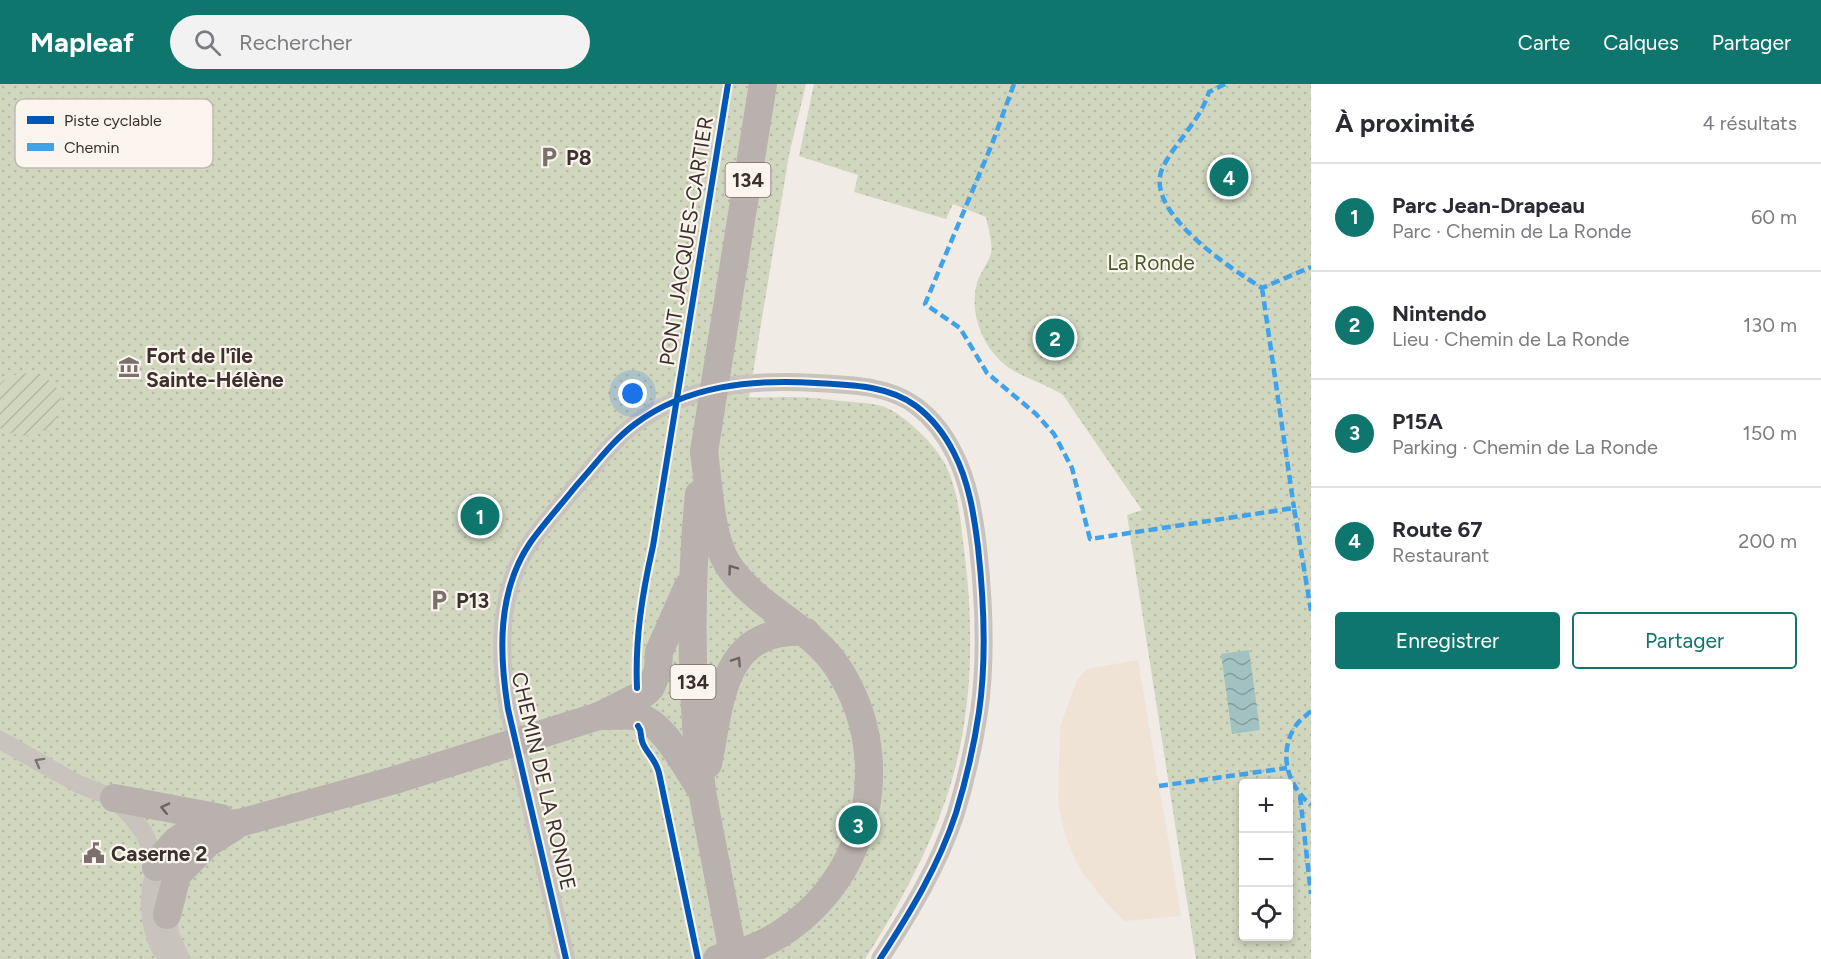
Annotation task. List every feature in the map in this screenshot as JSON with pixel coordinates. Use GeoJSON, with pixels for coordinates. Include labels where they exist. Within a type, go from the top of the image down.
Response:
{"type":"FeatureCollection","features":[{"type":"Feature","properties":{"kind":"main road","name":"134"},"geometry":{"type":"LineString","coordinates":[[734,959],[702,791],[694,689],[693,573],[704,452],[763,84]]}},
{"type":"Feature","properties":{"kind":"main road"},"geometry":{"type":"LineString","coordinates":[[704,452],[715,527],[726,561],[763,603],[806,632],[838,668],[853,695],[865,735],[869,772],[864,824],[856,846],[819,903],[799,921],[744,952],[717,959]]}},
{"type":"Feature","properties":{"kind":"main road"},"geometry":{"type":"LineString","coordinates":[[156,867],[170,847],[194,829],[243,822],[395,780],[599,716],[637,698],[651,687],[658,670],[659,652],[693,573]]}},
{"type":"Feature","properties":{"kind":"main road"},"geometry":{"type":"LineString","coordinates":[[702,791],[723,694],[736,660],[748,646],[764,637],[783,632],[806,632]]}},
{"type":"Feature","properties":{"kind":"main road"},"geometry":{"type":"LineString","coordinates":[[599,716],[638,716],[651,722],[662,733],[702,791]]}},
{"type":"Feature","properties":{"kind":"main road"},"geometry":{"type":"LineString","coordinates":[[114,798],[243,822]]}},
{"type":"Feature","properties":{"kind":"main road"},"geometry":{"type":"LineString","coordinates":[[167,915],[177,875],[208,843],[243,822]]}},
{"type":"Feature","properties":{"kind":"street","name":"CHEMIN DE LA RONDE"},"geometry":{"type":"LineString","coordinates":[[566,959],[501,669],[502,626],[516,572],[528,546],[550,517],[612,445],[634,425],[657,410],[686,396],[708,389],[787,381],[864,387],[894,394],[915,405],[942,433],[954,452],[970,498],[975,525],[981,575],[984,670],[970,760],[956,813],[938,858],[880,959]]}},
{"type":"Feature","properties":{"kind":"street"},"geometry":{"type":"LineString","coordinates":[[0,740],[78,784],[114,798],[144,833],[156,867],[171,936],[181,959]]}},
{"type":"Feature","properties":{"kind":"street"},"geometry":{"type":"LineString","coordinates":[[156,867],[151,883],[151,924],[160,945],[167,957],[171,959]]}},
{"type":"Feature","properties":{"kind":"green space"},"geometry":{"type":"Polygon","coordinates":[[[0,84],[806,84],[789,155],[749,397],[806,398],[879,405],[907,421],[934,447],[948,471],[959,511],[967,574],[969,673],[967,705],[955,770],[937,823],[919,863],[865,959],[0,959],[0,84]]]}},
{"type":"Feature","properties":{"kind":"green space","name":"La Ronde"},"geometry":{"type":"Polygon","coordinates":[[[814,84],[1311,84],[1311,959],[1196,959],[1127,515],[1142,510],[1063,395],[1004,364],[995,355],[981,333],[975,308],[975,295],[977,283],[991,253],[986,217],[953,204],[946,219],[854,192],[858,175],[799,156],[814,84]]]}},
{"type":"Feature","properties":{"kind":"green space"},"geometry":{"type":"Polygon","coordinates":[[[30,373],[49,380],[58,391],[61,404],[57,417],[48,427],[34,434],[18,435],[0,428],[0,384],[10,377],[30,373]]]}},
{"type":"Feature","properties":{"kind":"shaded area"},"geometry":{"type":"Polygon","coordinates":[[[1138,660],[1181,916],[1124,921],[1082,872],[1064,830],[1058,802],[1060,727],[1077,680],[1087,669],[1138,660]]]}},
{"type":"Feature","properties":{"kind":"water"},"geometry":{"type":"Polygon","coordinates":[[[1249,650],[1260,730],[1232,734],[1221,654],[1249,650]]]}},
{"type":"Feature","properties":{"kind":"marked path"},"geometry":{"type":"LineString","coordinates":[[1014,84],[992,144],[925,304],[960,328],[987,373],[1036,414],[1054,434],[1072,468],[1090,539],[1294,508],[1311,611]]}},
{"type":"Feature","properties":{"kind":"marked path"},"geometry":{"type":"LineString","coordinates":[[1225,84],[1209,92],[1194,122],[1163,167],[1160,184],[1165,202],[1177,220],[1193,237],[1262,288],[1311,267]]}},
{"type":"Feature","properties":{"kind":"marked path"},"geometry":{"type":"LineString","coordinates":[[1262,288],[1294,508]]}},
{"type":"Feature","properties":{"kind":"marked path"},"geometry":{"type":"LineString","coordinates":[[1311,711],[1297,724],[1291,735],[1286,757],[1296,788],[1311,805]]}},
{"type":"Feature","properties":{"kind":"marked path"},"geometry":{"type":"LineString","coordinates":[[1159,786],[1287,768]]}},
{"type":"Feature","properties":{"kind":"marked path"},"geometry":{"type":"LineString","coordinates":[[1300,796],[1311,894]]}},
{"type":"Feature","properties":{"kind":"cycle path","name":"PONT JACQUES-CARTIER"},"geometry":{"type":"LineString","coordinates":[[637,688],[638,634],[643,599],[728,84]]}},
{"type":"Feature","properties":{"kind":"cycle path"},"geometry":{"type":"LineString","coordinates":[[566,959],[508,709],[502,645],[503,623],[511,582],[519,562],[541,528],[604,454],[635,424],[655,411],[699,393],[721,387],[768,382],[868,387],[893,394],[916,406],[938,427],[954,453],[967,487],[975,523],[982,588],[984,650],[977,725],[972,750],[956,813],[941,851],[913,906],[880,959]]}},
{"type":"Feature","properties":{"kind":"cycle path"},"geometry":{"type":"LineString","coordinates":[[638,726],[643,745],[656,764],[659,773],[698,959]]}},
{"type":"Feature","properties":{"kind":"place","name":"P8"},"geometry":{"type":"Point","coordinates":[549,157]}},
{"type":"Feature","properties":{"kind":"place","name":"Route 67"},"geometry":{"type":"Point","coordinates":[1229,177]}},
{"type":"Feature","properties":{"kind":"place","name":"Nintendo"},"geometry":{"type":"Point","coordinates":[1055,338]}},
{"type":"Feature","properties":{"kind":"place","name":"Fort de l'île Sainte-Hélène"},"geometry":{"type":"Point","coordinates":[129,367]}},
{"type":"Feature","properties":{"kind":"place","name":"Parc Jean-Drapeau"},"geometry":{"type":"Point","coordinates":[480,516]}},
{"type":"Feature","properties":{"kind":"place","name":"P13"},"geometry":{"type":"Point","coordinates":[439,600]}},
{"type":"Feature","properties":{"kind":"place","name":"P15A"},"geometry":{"type":"Point","coordinates":[858,825]}},
{"type":"Feature","properties":{"kind":"place","name":"Caserne 2"},"geometry":{"type":"Point","coordinates":[94,853]}}]}
